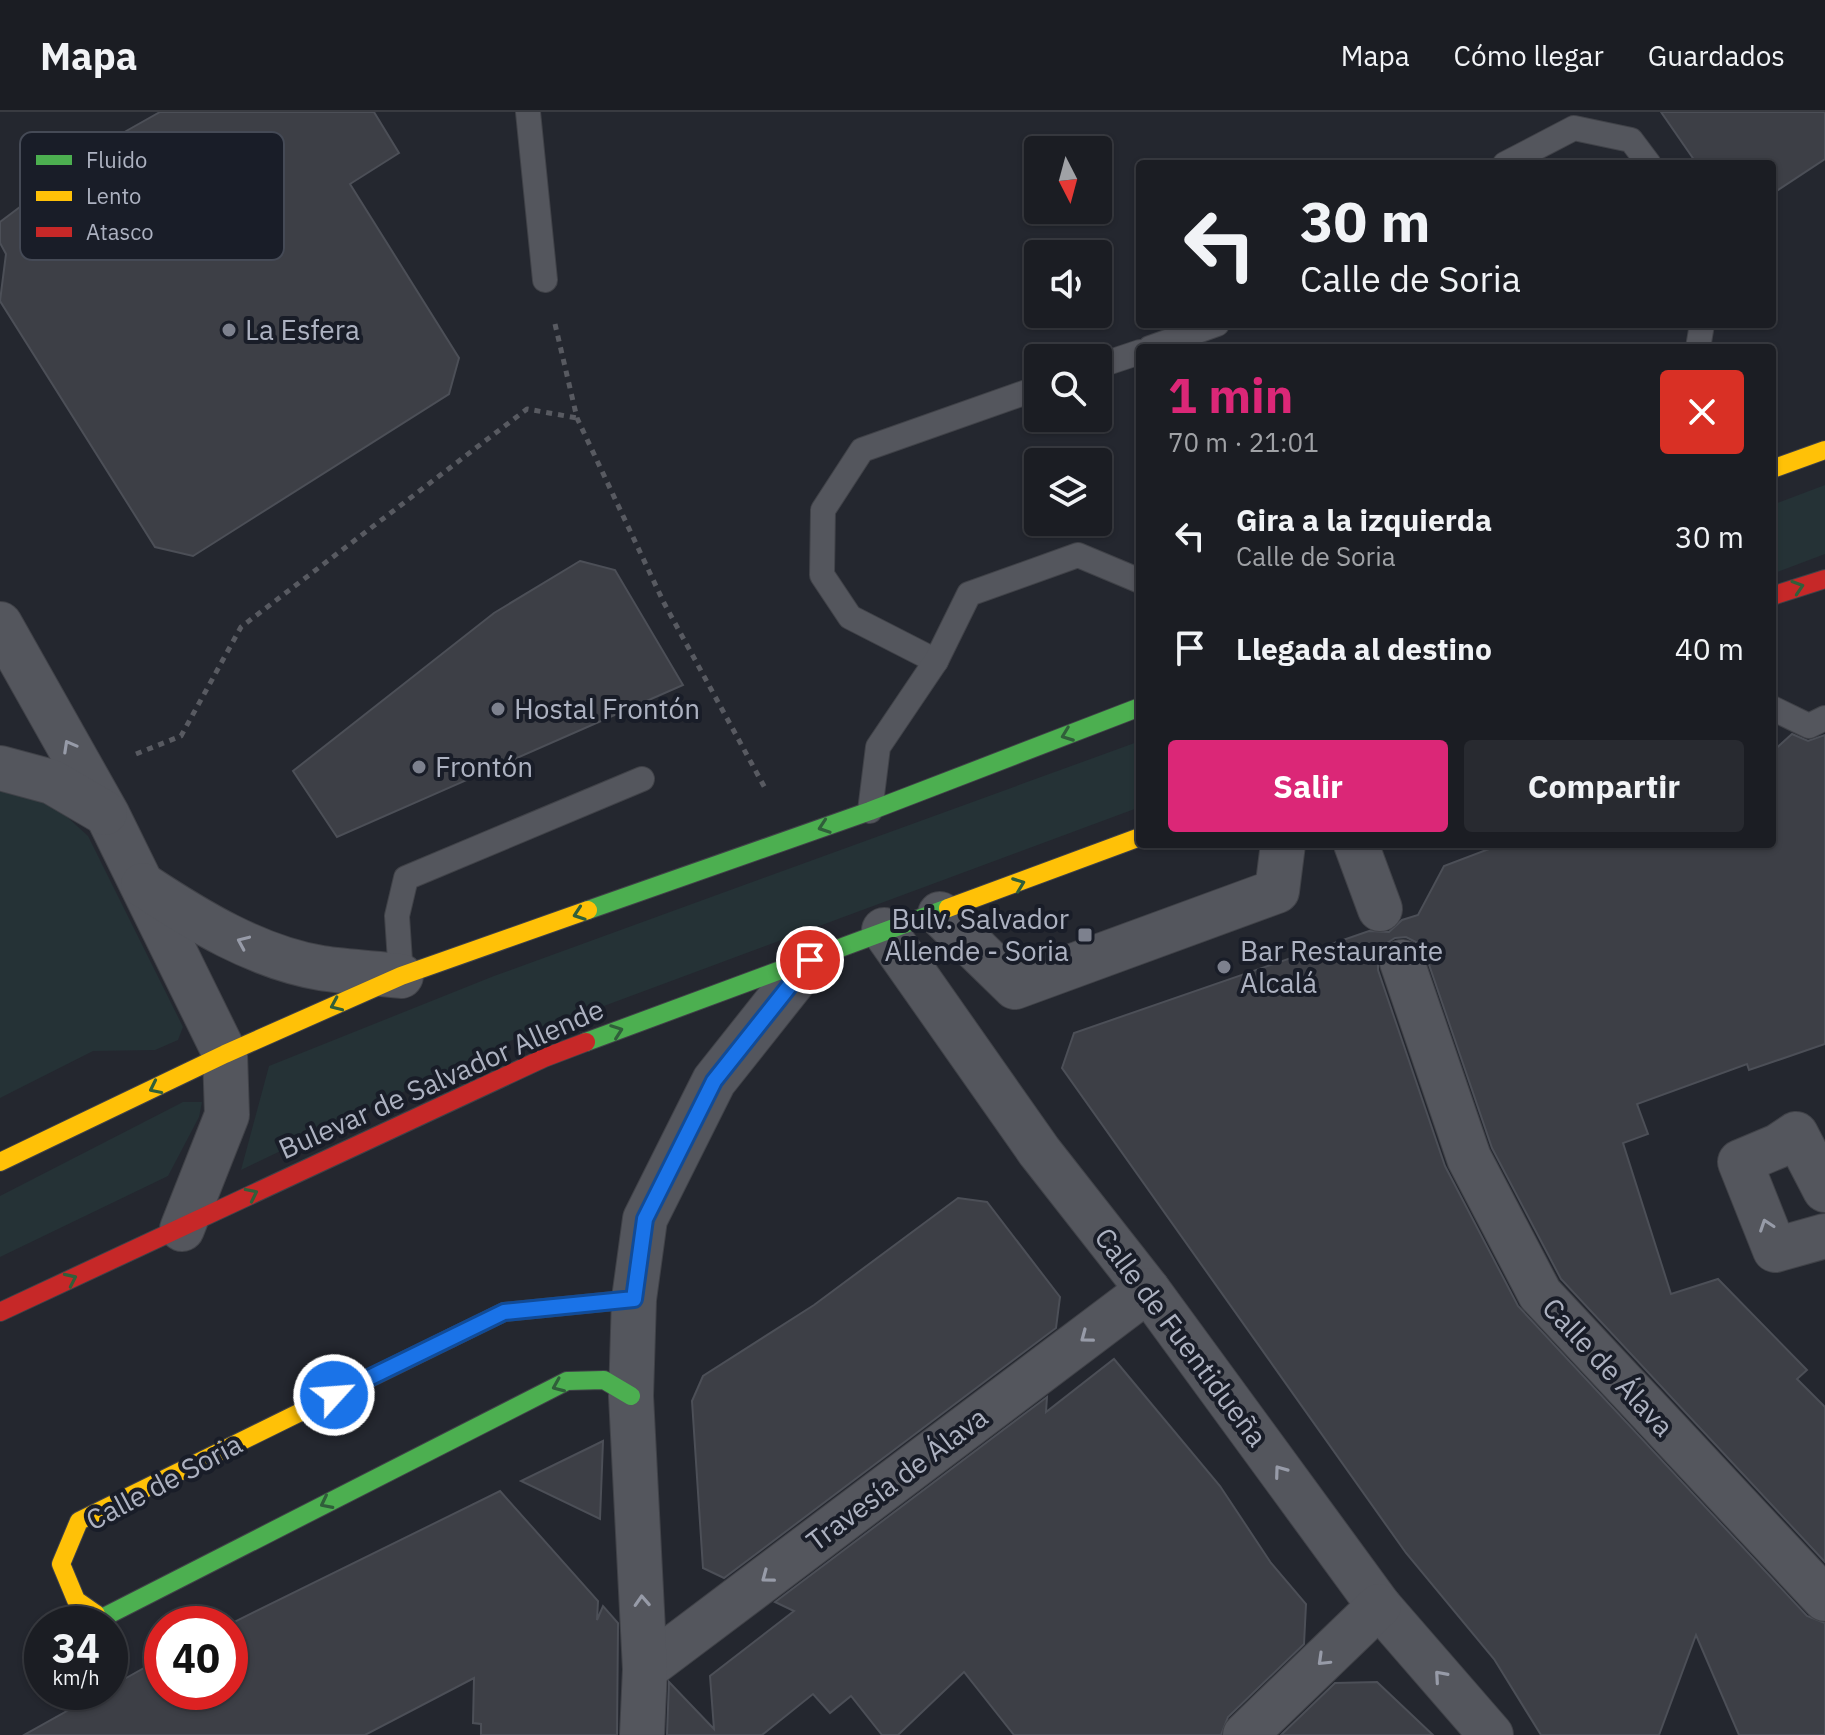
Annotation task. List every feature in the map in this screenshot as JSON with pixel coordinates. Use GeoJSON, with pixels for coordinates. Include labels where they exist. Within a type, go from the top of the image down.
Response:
{"type":"FeatureCollection","features":[{"type":"Feature","properties":{"kind":"main road"},"geometry":{"type":"LineString","coordinates":[[1776,468],[1816,453]]}},
{"type":"Feature","properties":{"kind":"main road"},"geometry":{"type":"LineString","coordinates":[[1776,595],[1825,579]]}},
{"type":"Feature","properties":{"kind":"main road"},"geometry":{"type":"LineString","coordinates":[[0,1162],[225,1054],[401,976],[870,811],[1136,709]]}},
{"type":"Feature","properties":{"kind":"main road","name":"Bulevar de Salvador Allende"},"geometry":{"type":"LineString","coordinates":[[0,1312],[544,1058],[884,930],[940,914],[1136,839]]}},
{"type":"Feature","properties":{"kind":"main road","name":"Calle de Soria"},"geometry":{"type":"LineString","coordinates":[[631,1396],[604,1380],[567,1381],[102,1618],[76,1600],[61,1564],[79,1521],[504,1312],[634,1299]]}},
{"type":"Feature","properties":{"kind":"street"},"geometry":{"type":"LineString","coordinates":[[0,624],[107,814],[225,1054],[227,1115],[182,1229]]}},
{"type":"Feature","properties":{"kind":"street"},"geometry":{"type":"LineString","coordinates":[[0,768],[52,782],[107,814]]}},
{"type":"Feature","properties":{"kind":"street"},"geometry":{"type":"LineString","coordinates":[[940,914],[1015,987],[1277,891],[1282,848]]}},
{"type":"Feature","properties":{"kind":"street"},"geometry":{"type":"LineString","coordinates":[[1357,848],[1380,909]]}},
{"type":"Feature","properties":{"kind":"street"},"geometry":{"type":"LineString","coordinates":[[142,884],[194,919],[249,945],[318,967],[401,976]]}},
{"type":"Feature","properties":{"kind":"street","name":"Calle de Fuentidueña"},"geometry":{"type":"LineString","coordinates":[[884,930],[1039,1151],[1148,1290],[1379,1606],[1491,1735]]}},
{"type":"Feature","properties":{"kind":"street"},"geometry":{"type":"LineString","coordinates":[[642,1735],[645,1669],[631,1396],[634,1299],[645,1219],[714,1081],[810,960]]}},
{"type":"Feature","properties":{"kind":"street","name":"Calle de Álava"},"geometry":{"type":"LineString","coordinates":[[1402,962],[1469,1158],[1540,1294],[1825,1599]]}},
{"type":"Feature","properties":{"kind":"street"},"geometry":{"type":"LineString","coordinates":[[1825,1190],[1796,1134],[1778,1146],[1740,1162],[1775,1250],[1825,1236]]}},
{"type":"Feature","properties":{"kind":"street","name":"Travesía de Álava"},"geometry":{"type":"LineString","coordinates":[[645,1669],[1148,1290]]}},
{"type":"Feature","properties":{"kind":"street"},"geometry":{"type":"LineString","coordinates":[[1245,1735],[1379,1606]]}},
{"type":"Feature","properties":{"kind":"lane"},"geometry":{"type":"LineString","coordinates":[[528,112],[545,280]]}},
{"type":"Feature","properties":{"kind":"lane"},"geometry":{"type":"LineString","coordinates":[[1513,160],[1574,128],[1631,140],[1646,160]]}},
{"type":"Feature","properties":{"kind":"lane"},"geometry":{"type":"LineString","coordinates":[[1161,344],[1206,328]]}},
{"type":"Feature","properties":{"kind":"lane"},"geometry":{"type":"LineString","coordinates":[[1112,361],[1136,353]]}},
{"type":"Feature","properties":{"kind":"lane"},"geometry":{"type":"LineString","coordinates":[[936,661],[850,617],[822,575],[823,510],[862,450],[1024,393]]}},
{"type":"Feature","properties":{"kind":"lane"},"geometry":{"type":"LineString","coordinates":[[1776,446],[1816,453]]}},
{"type":"Feature","properties":{"kind":"lane"},"geometry":{"type":"LineString","coordinates":[[870,811],[878,747],[936,661],[969,594],[1078,555],[1136,579]]}},
{"type":"Feature","properties":{"kind":"lane"},"geometry":{"type":"LineString","coordinates":[[1776,710],[1809,726],[1825,718]]}},
{"type":"Feature","properties":{"kind":"lane"},"geometry":{"type":"LineString","coordinates":[[401,976],[397,916],[406,878],[642,779]]}},
{"type":"Feature","properties":{"kind":"path"},"geometry":{"type":"LineString","coordinates":[[545,280],[577,418],[664,603],[767,787],[753,792]]}},
{"type":"Feature","properties":{"kind":"path"},"geometry":{"type":"LineString","coordinates":[[129,757],[181,736],[241,627],[527,409],[577,418]]}},
{"type":"Feature","properties":{"kind":"shaded area"},"geometry":{"type":"Polygon","coordinates":[[[1825,485],[1825,554],[1776,572],[1776,503],[1825,485]]]}},
{"type":"Feature","properties":{"kind":"shaded area"},"geometry":{"type":"Polygon","coordinates":[[[1136,742],[1136,808],[507,1042],[241,1170],[269,1066],[494,976],[1136,742]]]}},
{"type":"Feature","properties":{"kind":"shaded area"},"geometry":{"type":"Polygon","coordinates":[[[0,785],[55,806],[88,836],[183,1027],[178,1040],[155,1050],[93,1051],[0,1098],[0,785]]]}},
{"type":"Feature","properties":{"kind":"shaded area"},"geometry":{"type":"Polygon","coordinates":[[[183,1102],[202,1102],[199,1117],[168,1176],[0,1257],[0,1196],[183,1102]]]}},
{"type":"Feature","properties":{"kind":"building","name":"La Esfera"},"geometry":{"type":"Polygon","coordinates":[[[160,112],[374,112],[399,153],[350,184],[459,358],[449,394],[193,556],[155,547],[0,301],[6,254],[0,243],[0,222],[20,207],[20,260],[284,260],[284,132],[125,132],[160,112]]]}},
{"type":"Feature","properties":{"kind":"building"},"geometry":{"type":"Polygon","coordinates":[[[1661,112],[1825,112],[1825,159],[1776,191],[1776,160],[1694,160],[1661,112]]]}},
{"type":"Feature","properties":{"kind":"building","name":"Hostal Frontón"},"geometry":{"type":"Polygon","coordinates":[[[580,561],[615,570],[683,685],[337,837],[293,771],[494,613],[580,561]]]}},
{"type":"Feature","properties":{"kind":"building"},"geometry":{"type":"Polygon","coordinates":[[[1792,734],[1808,741],[1825,735],[1825,1044],[1749,1070],[1747,1064],[1637,1104],[1648,1134],[1623,1143],[1671,1294],[1718,1279],[1807,1370],[1797,1379],[1825,1407],[1825,1562],[1561,1279],[1492,1148],[1425,953],[1418,943],[1406,937],[1395,938],[1384,945],[1378,956],[1378,970],[1445,1166],[1518,1306],[1807,1616],[1825,1623],[1825,1735],[1739,1735],[1696,1635],[1659,1735],[1541,1735],[1494,1659],[1406,1553],[1062,1068],[1074,1033],[1369,931],[1389,932],[1402,920],[1418,915],[1444,866],[1491,848],[1776,848],[1776,748],[1792,734]]]}},
{"type":"Feature","properties":{"kind":"building"},"geometry":{"type":"Polygon","coordinates":[[[958,1198],[987,1202],[1060,1297],[1056,1328],[724,1578],[703,1568],[692,1401],[703,1376],[814,1305],[958,1198]]]}},
{"type":"Feature","properties":{"kind":"building"},"geometry":{"type":"Polygon","coordinates":[[[1114,1359],[1220,1486],[1271,1563],[1306,1604],[1304,1644],[1228,1717],[1221,1735],[1014,1735],[964,1672],[898,1735],[882,1735],[851,1696],[830,1713],[813,1694],[762,1735],[667,1735],[669,1682],[714,1729],[710,1676],[794,1611],[775,1602],[1047,1397],[1046,1412],[1114,1359]]]}},
{"type":"Feature","properties":{"kind":"building"},"geometry":{"type":"Polygon","coordinates":[[[603,1441],[600,1519],[521,1481],[603,1441]]]}},
{"type":"Feature","properties":{"kind":"building"},"geometry":{"type":"Polygon","coordinates":[[[500,1491],[598,1601],[597,1620],[603,1606],[618,1623],[617,1735],[481,1735],[481,1724],[473,1723],[474,1678],[365,1735],[24,1735],[69,1710],[128,1710],[128,1677],[144,1668],[144,1710],[248,1710],[248,1615],[500,1491]]]}},
{"type":"Feature","properties":{"kind":"building"},"geometry":{"type":"Polygon","coordinates":[[[1377,1682],[1433,1735],[1281,1735],[1335,1683],[1377,1682]]]}},
{"type":"Feature","properties":{"kind":"traffic: fast"},"geometry":{"type":"LineString","coordinates":[[588,910],[870,811],[1136,709]]}},
{"type":"Feature","properties":{"kind":"traffic: fast"},"geometry":{"type":"LineString","coordinates":[[586,1042],[948,908]]}},
{"type":"Feature","properties":{"kind":"traffic: fast"},"geometry":{"type":"LineString","coordinates":[[451,1338],[504,1312],[634,1299]]}},
{"type":"Feature","properties":{"kind":"traffic: fast"},"geometry":{"type":"LineString","coordinates":[[126,1606],[567,1381],[604,1380],[631,1396]]}},
{"type":"Feature","properties":{"kind":"traffic: slow"},"geometry":{"type":"LineString","coordinates":[[1776,468],[1825,450]]}},
{"type":"Feature","properties":{"kind":"traffic: slow"},"geometry":{"type":"LineString","coordinates":[[948,908],[1136,838]]}},
{"type":"Feature","properties":{"kind":"traffic: slow"},"geometry":{"type":"LineString","coordinates":[[0,1162],[225,1054],[401,976],[588,910]]}},
{"type":"Feature","properties":{"kind":"traffic: slow"},"geometry":{"type":"LineString","coordinates":[[85,1606],[76,1600],[61,1564],[79,1521],[451,1338]]}},
{"type":"Feature","properties":{"kind":"traffic: jam"},"geometry":{"type":"LineString","coordinates":[[1776,595],[1825,579]]}},
{"type":"Feature","properties":{"kind":"traffic: jam"},"geometry":{"type":"LineString","coordinates":[[0,1312],[544,1058],[586,1042]]}},
{"type":"Feature","properties":{"kind":"place","name":"La Esfera"},"geometry":{"type":"Point","coordinates":[229,330]}},
{"type":"Feature","properties":{"kind":"place","name":"Hostal Frontón"},"geometry":{"type":"Point","coordinates":[498,709]}},
{"type":"Feature","properties":{"kind":"place","name":"Frontón"},"geometry":{"type":"Point","coordinates":[419,767]}},
{"type":"Feature","properties":{"kind":"place","name":"Bulv. Salvador Allende - Soria"},"geometry":{"type":"Point","coordinates":[1085,935]}},
{"type":"Feature","properties":{"kind":"place","name":"Bar Restaurante Alcalá"},"geometry":{"type":"Point","coordinates":[1224,967]}},
{"type":"Feature","properties":{"kind":"route"},"geometry":{"type":"LineString","coordinates":[[334,1395],[504,1312],[634,1299],[645,1219],[714,1081],[810,960]]}}]}
